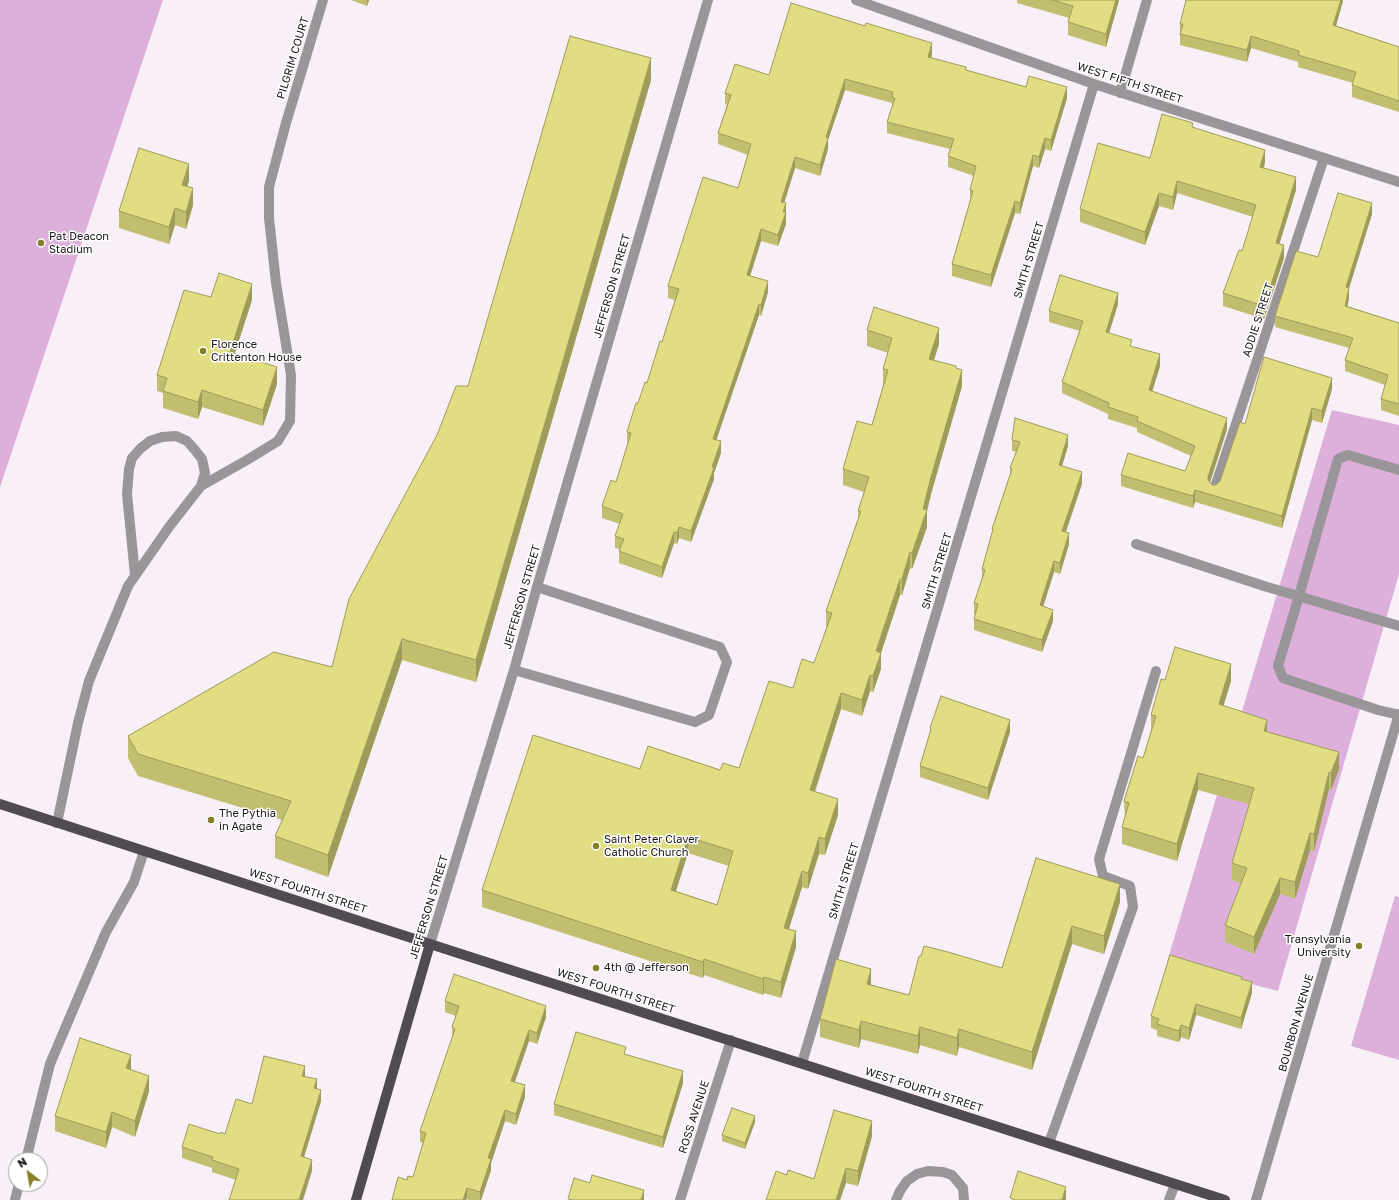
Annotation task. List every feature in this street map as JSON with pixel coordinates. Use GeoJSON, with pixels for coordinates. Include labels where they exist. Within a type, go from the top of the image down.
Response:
{"type":"FeatureCollection","features":[{"type":"Feature","properties":{"kind":"main road","name":"WEST FOURTH STREET"},"geometry":{"type":"LineString","coordinates":[[0,804],[1225,1200]]}},
{"type":"Feature","properties":{"kind":"main road","name":"JEFFERSON STREET"},"geometry":{"type":"LineString","coordinates":[[356,1200],[430,944]]}},
{"type":"Feature","properties":{"kind":"street","name":"PILGRIM COURT"},"geometry":{"type":"LineString","coordinates":[[201,486],[278,441],[290,421],[291,375],[276,283],[269,218],[269,187],[286,124],[324,0]]}},
{"type":"Feature","properties":{"kind":"street","name":"JEFFERSON STREET"},"geometry":{"type":"LineString","coordinates":[[430,944],[514,670],[708,0]]}},
{"type":"Feature","properties":{"kind":"street","name":"WEST FIFTH STREET"},"geometry":{"type":"LineString","coordinates":[[856,0],[1120,93],[1399,182]]}},
{"type":"Feature","properties":{"kind":"street"},"geometry":{"type":"LineString","coordinates":[[1120,93],[1147,0]]}},
{"type":"Feature","properties":{"kind":"street","name":"SMITH STREET"},"geometry":{"type":"LineString","coordinates":[[802,1064],[1094,84]]}},
{"type":"Feature","properties":{"kind":"street","name":"ADDIE STREET"},"geometry":{"type":"LineString","coordinates":[[1214,490],[1324,158]]}},
{"type":"Feature","properties":{"kind":"street"},"geometry":{"type":"LineString","coordinates":[[58,822],[78,723],[89,681],[128,586],[201,486],[205,473],[202,459],[187,441],[176,436],[162,437],[150,441],[132,458],[129,469],[127,494],[135,575]]}},
{"type":"Feature","properties":{"kind":"street"},"geometry":{"type":"LineString","coordinates":[[1399,470],[1348,455],[1338,459],[1278,666],[1283,678],[1378,710],[1399,714]]}},
{"type":"Feature","properties":{"kind":"street"},"geometry":{"type":"LineString","coordinates":[[1136,544],[1264,586],[1399,626]]}},
{"type":"Feature","properties":{"kind":"street"},"geometry":{"type":"LineString","coordinates":[[514,670],[695,722],[709,715],[727,662],[720,647],[537,587]]}},
{"type":"Feature","properties":{"kind":"street"},"geometry":{"type":"LineString","coordinates":[[1049,1144],[1133,907],[1130,886],[1103,876],[1098,859],[1156,671]]}},
{"type":"Feature","properties":{"kind":"street","name":"BOURBON AVENUE"},"geometry":{"type":"LineString","coordinates":[[1256,1200],[1399,714]]}},
{"type":"Feature","properties":{"kind":"street"},"geometry":{"type":"LineString","coordinates":[[28,1152],[50,1064],[106,932],[134,882],[144,851]]}},
{"type":"Feature","properties":{"kind":"street","name":"ROSS AVENUE"},"geometry":{"type":"LineString","coordinates":[[680,1200],[731,1040]]}},
{"type":"Feature","properties":{"kind":"street"},"geometry":{"type":"LineString","coordinates":[[896,1200],[907,1181],[917,1174],[928,1171],[942,1172],[952,1176],[963,1188],[964,1200]]}},
{"type":"Feature","properties":{"kind":"street"},"geometry":{"type":"LineString","coordinates":[[1169,1200],[1175,1184]]}},
{"type":"Feature","properties":{"kind":"shaded area","name":"Pat Deacon Stadium"},"geometry":{"type":"Polygon","coordinates":[[[0,0],[163,0],[0,487],[0,0]]]}},
{"type":"Feature","properties":{"kind":"shaded area"},"geometry":{"type":"Polygon","coordinates":[[[1332,410],[1399,425],[1399,574],[1278,991],[1167,962],[1332,410]]]}},
{"type":"Feature","properties":{"kind":"shaded area"},"geometry":{"type":"Polygon","coordinates":[[[1395,896],[1399,897],[1399,1060],[1351,1046],[1395,896]]]}},
{"type":"Feature","properties":{"kind":"building"},"geometry":{"type":"Polygon","coordinates":[[[1052,0],[1116,0],[1106,34],[1068,22],[1073,6],[1052,0]]]}},
{"type":"Feature","properties":{"kind":"building"},"geometry":{"type":"Polygon","coordinates":[[[1186,0],[1341,0],[1333,25],[1399,47],[1399,101],[1352,85],[1356,72],[1298,55],[1299,51],[1251,36],[1247,50],[1180,34],[1183,24],[1180,24],[1186,0]]]}},
{"type":"Feature","properties":{"kind":"building"},"geometry":{"type":"Polygon","coordinates":[[[791,3],[865,26],[866,23],[932,43],[928,57],[966,67],[966,70],[1026,87],[1029,76],[1067,87],[1051,140],[1045,138],[1039,157],[1033,155],[1020,203],[1015,201],[991,275],[952,264],[973,191],[970,190],[976,166],[948,156],[954,139],[887,122],[895,98],[892,97],[893,92],[845,79],[826,137],[828,138],[820,165],[795,157],[781,202],[786,203],[783,212],[786,212],[778,235],[761,229],[747,275],[768,281],[761,305],[759,304],[713,439],[721,441],[712,467],[714,468],[691,531],[679,527],[677,533],[674,532],[662,567],[619,551],[624,539],[615,536],[623,514],[602,506],[611,480],[616,482],[631,433],[627,432],[636,403],[638,403],[645,382],[647,383],[660,341],[662,342],[679,289],[668,286],[703,177],[738,188],[751,144],[718,133],[731,95],[725,93],[735,64],[769,75],[791,3]]]}},
{"type":"Feature","properties":{"kind":"building"},"geometry":{"type":"Polygon","coordinates":[[[570,36],[651,58],[476,660],[402,639],[328,855],[275,836],[291,801],[138,754],[128,736],[274,652],[332,667],[349,599],[437,435],[456,386],[468,386],[570,36]]]}},
{"type":"Feature","properties":{"kind":"building"},"geometry":{"type":"Polygon","coordinates":[[[1162,114],[1193,123],[1192,127],[1265,150],[1260,167],[1296,177],[1276,243],[1284,245],[1264,306],[1223,293],[1239,250],[1242,251],[1256,205],[1177,181],[1173,197],[1159,193],[1145,232],[1080,209],[1098,143],[1150,158],[1162,114]]]}},
{"type":"Feature","properties":{"kind":"building"},"geometry":{"type":"Polygon","coordinates":[[[139,148],[189,164],[182,185],[193,188],[186,212],[175,208],[169,227],[119,211],[139,148]]]}},
{"type":"Feature","properties":{"kind":"building"},"geometry":{"type":"Polygon","coordinates":[[[1338,193],[1372,203],[1346,287],[1349,288],[1345,306],[1399,323],[1399,404],[1381,399],[1388,375],[1345,360],[1353,338],[1275,316],[1296,251],[1318,257],[1338,193]]]}},
{"type":"Feature","properties":{"kind":"building","name":"Florence Crittenton House"},"geometry":{"type":"Polygon","coordinates":[[[219,273],[252,284],[230,352],[277,367],[263,410],[202,390],[198,402],[163,391],[167,378],[157,375],[184,290],[211,297],[219,273]]]}},
{"type":"Feature","properties":{"kind":"building"},"geometry":{"type":"Polygon","coordinates":[[[1060,275],[1118,293],[1106,332],[1132,340],[1130,346],[1160,354],[1149,390],[1227,418],[1208,477],[1208,480],[1212,485],[1216,485],[1220,481],[1240,422],[1245,424],[1264,357],[1332,378],[1322,411],[1312,408],[1282,516],[1195,490],[1193,496],[1121,475],[1128,453],[1185,471],[1195,446],[1137,421],[1138,417],[1108,407],[1109,403],[1062,382],[1083,321],[1049,311],[1060,275]]]}},
{"type":"Feature","properties":{"kind":"building"},"geometry":{"type":"Polygon","coordinates":[[[874,307],[939,328],[929,359],[956,366],[956,368],[962,370],[923,509],[927,510],[912,553],[910,552],[902,579],[900,579],[876,651],[881,653],[873,676],[870,675],[862,700],[841,693],[810,790],[838,799],[825,839],[819,837],[808,873],[802,871],[784,928],[796,931],[781,982],[764,977],[763,979],[704,959],[703,962],[482,890],[533,735],[640,769],[648,746],[720,770],[723,763],[739,768],[769,681],[793,688],[802,659],[814,663],[832,613],[826,611],[861,511],[858,511],[869,477],[843,469],[857,421],[872,425],[888,370],[883,369],[892,338],[867,330],[874,307]],[[688,837],[671,890],[717,905],[733,851],[688,837]]]}},
{"type":"Feature","properties":{"kind":"building"},"geometry":{"type":"Polygon","coordinates":[[[1015,418],[1068,435],[1059,465],[1082,472],[1062,531],[1069,533],[1060,563],[1054,561],[1040,605],[1053,610],[1042,640],[974,619],[978,604],[974,603],[985,570],[982,569],[992,529],[1012,469],[1010,468],[1020,442],[1012,440],[1015,418]]]}},
{"type":"Feature","properties":{"kind":"building"},"geometry":{"type":"Polygon","coordinates":[[[1175,647],[1231,664],[1219,704],[1267,720],[1264,731],[1339,752],[1331,773],[1329,772],[1314,834],[1310,833],[1295,882],[1280,878],[1254,937],[1225,925],[1247,868],[1232,863],[1254,788],[1198,773],[1177,844],[1122,827],[1129,803],[1124,801],[1138,756],[1143,758],[1156,716],[1151,715],[1161,679],[1165,680],[1175,647]]]}},
{"type":"Feature","properties":{"kind":"building"},"geometry":{"type":"Polygon","coordinates":[[[941,696],[1010,720],[988,788],[920,766],[931,729],[930,728],[941,696]]]}},
{"type":"Feature","properties":{"kind":"building"},"geometry":{"type":"Polygon","coordinates":[[[1036,858],[1120,884],[1104,936],[1072,926],[1032,1052],[959,1029],[957,1038],[920,1027],[918,1036],[861,1021],[859,1030],[820,1019],[836,959],[871,969],[867,984],[909,995],[919,956],[921,956],[924,946],[1002,968],[1036,858]]]}},
{"type":"Feature","properties":{"kind":"building"},"geometry":{"type":"Polygon","coordinates":[[[1170,955],[1242,977],[1241,979],[1252,982],[1241,1018],[1196,1004],[1189,1028],[1181,1025],[1179,1031],[1157,1024],[1159,1019],[1151,1016],[1170,955]]]}},
{"type":"Feature","properties":{"kind":"building"},"geometry":{"type":"Polygon","coordinates":[[[454,974],[546,1006],[537,1033],[529,1030],[511,1081],[525,1085],[516,1114],[505,1110],[488,1158],[491,1159],[480,1192],[467,1188],[463,1200],[392,1200],[398,1177],[407,1180],[408,1176],[413,1177],[426,1133],[420,1131],[455,1029],[452,1027],[459,1006],[445,1001],[454,974]]]}},
{"type":"Feature","properties":{"kind":"building"},"geometry":{"type":"Polygon","coordinates":[[[576,1032],[626,1047],[624,1054],[683,1071],[663,1137],[554,1104],[576,1032]]]}},
{"type":"Feature","properties":{"kind":"building"},"geometry":{"type":"Polygon","coordinates":[[[80,1038],[131,1055],[126,1068],[149,1076],[135,1121],[112,1112],[106,1132],[55,1116],[80,1038]]]}},
{"type":"Feature","properties":{"kind":"building"},"geometry":{"type":"Polygon","coordinates":[[[264,1056],[305,1066],[302,1076],[317,1079],[314,1088],[321,1090],[301,1156],[312,1160],[299,1200],[229,1200],[239,1169],[212,1160],[213,1157],[182,1147],[189,1124],[220,1134],[221,1132],[225,1134],[236,1099],[252,1104],[264,1056]]]}},
{"type":"Feature","properties":{"kind":"building"},"geometry":{"type":"Polygon","coordinates":[[[732,1108],[755,1116],[745,1143],[722,1135],[732,1108]]]}},
{"type":"Feature","properties":{"kind":"building"},"geometry":{"type":"Polygon","coordinates":[[[834,1110],[872,1121],[858,1171],[846,1168],[836,1200],[766,1200],[776,1171],[787,1175],[788,1170],[814,1179],[834,1110]]]}},
{"type":"Feature","properties":{"kind":"building"},"geometry":{"type":"Polygon","coordinates":[[[1018,1171],[1066,1187],[1062,1200],[1013,1200],[1010,1198],[1018,1171]]]}},
{"type":"Feature","properties":{"kind":"building"},"geometry":{"type":"Polygon","coordinates":[[[592,1175],[644,1190],[641,1200],[568,1199],[574,1178],[590,1183],[592,1175]]]}},
{"type":"Feature","properties":{"kind":"place","name":"Pat Deacon Stadium"},"geometry":{"type":"Point","coordinates":[41,243]}},
{"type":"Feature","properties":{"kind":"place","name":"Florence Crittenton House"},"geometry":{"type":"Point","coordinates":[203,351]}},
{"type":"Feature","properties":{"kind":"place","name":"The Pythia in Agate"},"geometry":{"type":"Point","coordinates":[211,820]}},
{"type":"Feature","properties":{"kind":"place","name":"Saint Peter Claver Catholic Church"},"geometry":{"type":"Point","coordinates":[596,846]}},
{"type":"Feature","properties":{"kind":"place","name":"Transylvania University"},"geometry":{"type":"Point","coordinates":[1359,946]}},
{"type":"Feature","properties":{"kind":"place","name":"4th @ Jefferson"},"geometry":{"type":"Point","coordinates":[596,968]}}]}
